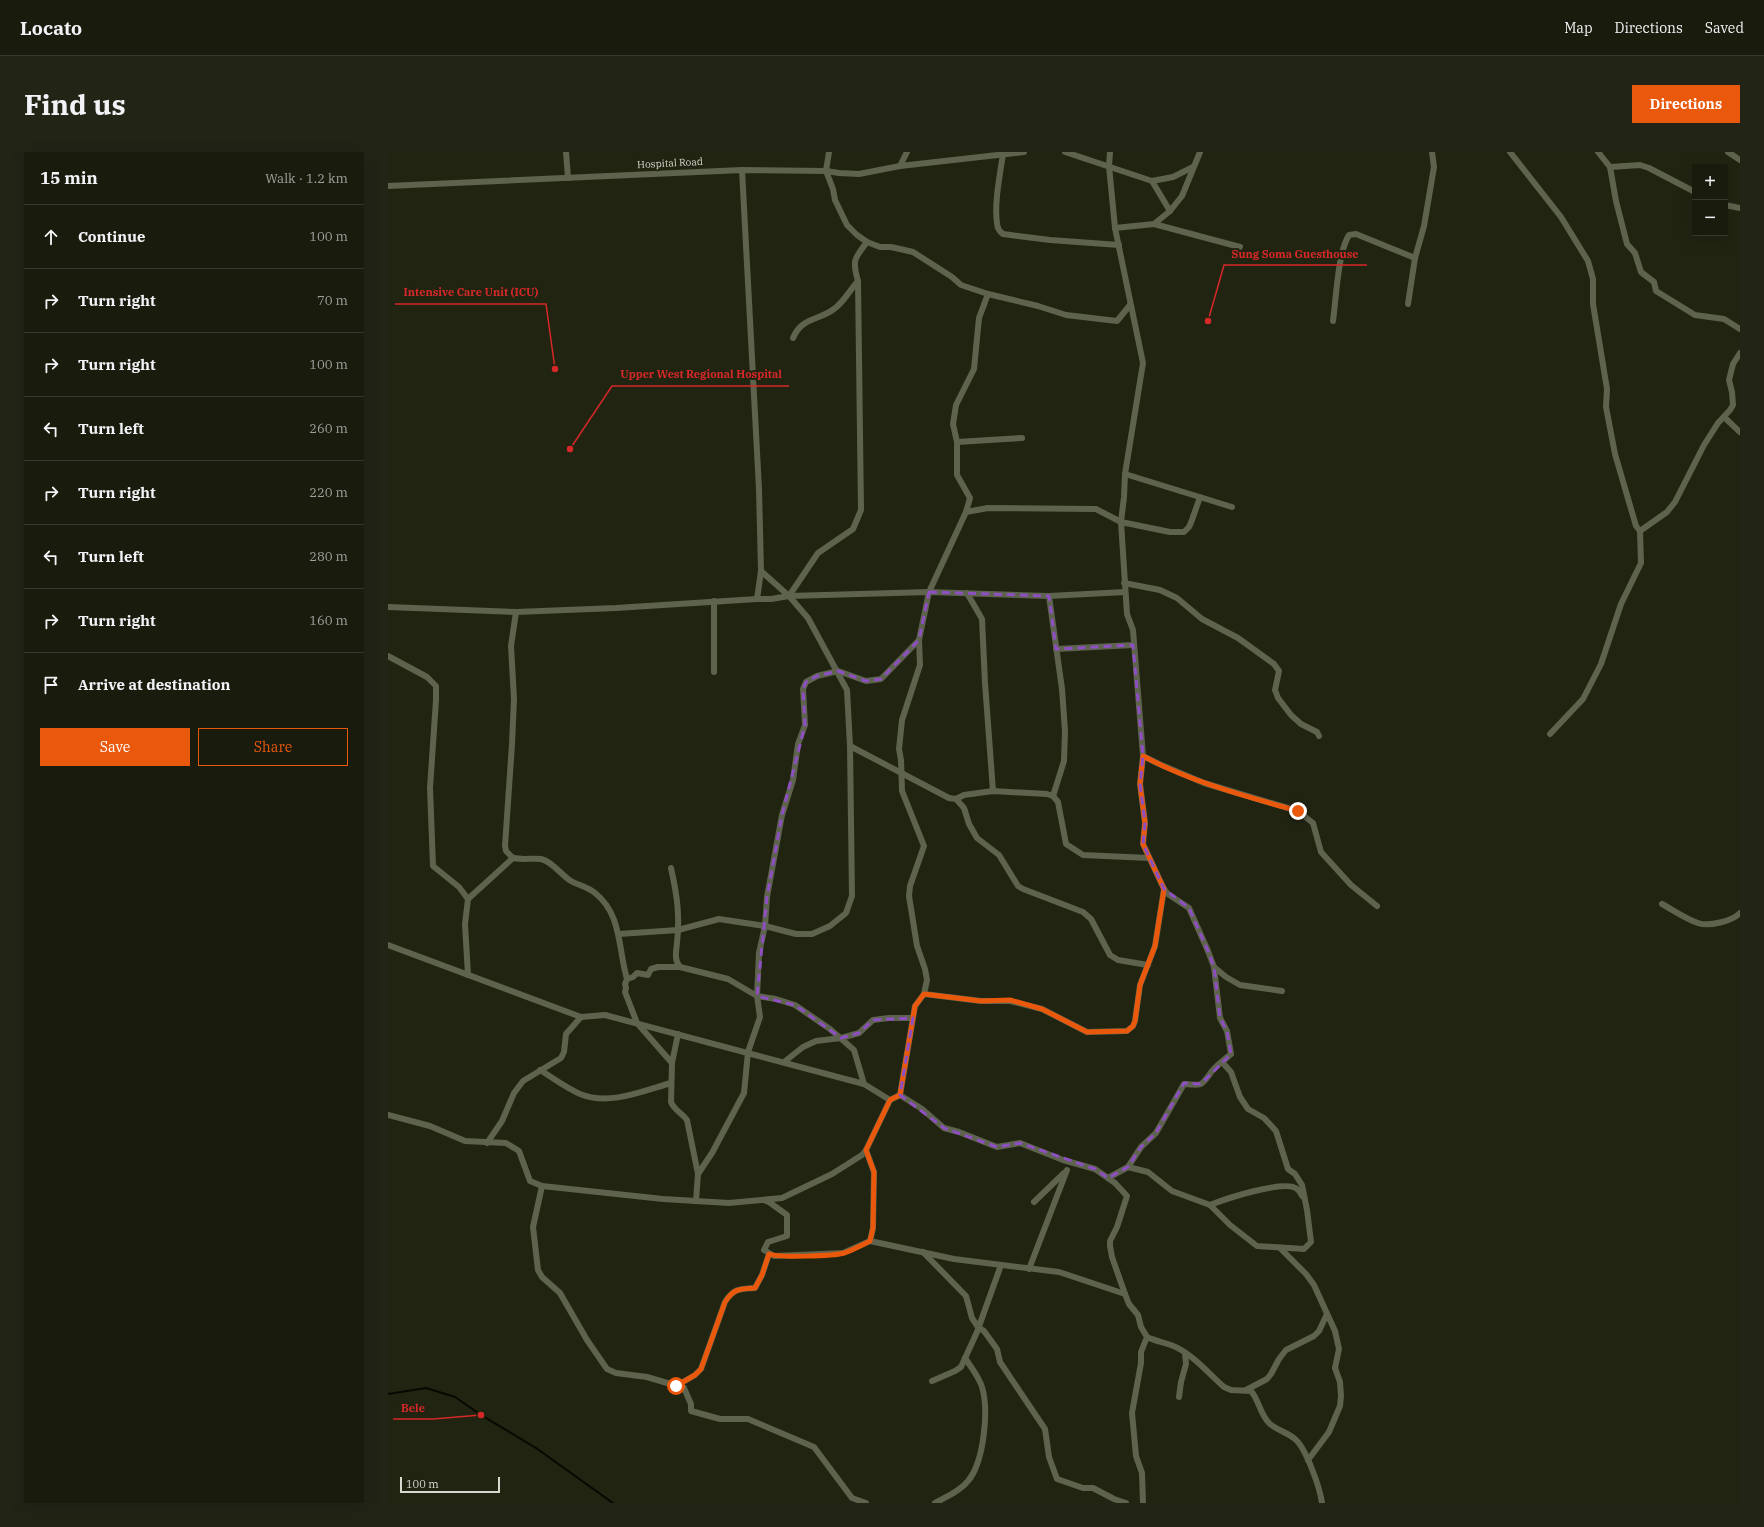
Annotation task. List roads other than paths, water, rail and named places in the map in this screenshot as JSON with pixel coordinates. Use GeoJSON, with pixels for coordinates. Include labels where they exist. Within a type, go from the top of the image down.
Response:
{"type":"FeatureCollection","features":[{"type":"Feature","properties":{"kind":"street"},"geometry":{"type":"LineString","coordinates":[[566,152],[568,178]]}},
{"type":"Feature","properties":{"kind":"street"},"geometry":{"type":"LineString","coordinates":[[829,152],[826,170],[833,189],[835,200],[847,225],[867,242],[880,247],[892,247],[913,252],[952,277],[961,285],[988,294],[1038,306],[1066,315],[1117,321],[1130,305]]}},
{"type":"Feature","properties":{"kind":"street"},"geometry":{"type":"LineString","coordinates":[[900,166],[907,152]]}},
{"type":"Feature","properties":{"kind":"street","name":"Hospital Road"},"geometry":{"type":"LineString","coordinates":[[388,186],[742,170],[826,170],[859,174],[900,166],[1024,152]]}},
{"type":"Feature","properties":{"kind":"street"},"geometry":{"type":"LineString","coordinates":[[1065,152],[1152,181],[1173,177],[1193,167]]}},
{"type":"Feature","properties":{"kind":"street"},"geometry":{"type":"LineString","coordinates":[[1110,152],[1109,166],[1115,228],[1143,363],[1125,474],[1121,522],[1126,614],[1133,630],[1143,756],[1140,784],[1145,823],[1143,844],[1164,889],[1168,894],[1189,908],[1214,968],[1220,1018],[1227,1031],[1231,1054]]}},
{"type":"Feature","properties":{"kind":"street"},"geometry":{"type":"LineString","coordinates":[[1154,224],[1170,211],[1182,196],[1200,152]]}},
{"type":"Feature","properties":{"kind":"street"},"geometry":{"type":"LineString","coordinates":[[1408,304],[1415,258],[1424,226],[1434,167],[1432,152]]}},
{"type":"Feature","properties":{"kind":"street"},"geometry":{"type":"LineString","coordinates":[[1510,152],[1561,217],[1588,261],[1593,279],[1593,304],[1607,389],[1606,406],[1615,454],[1636,526],[1640,531],[1641,563],[1621,604],[1601,664],[1583,699],[1550,734]]}},
{"type":"Feature","properties":{"kind":"street"},"geometry":{"type":"LineString","coordinates":[[1598,152],[1610,167],[1615,187],[1616,201],[1627,244],[1635,253],[1641,272],[1654,282],[1656,291],[1695,315],[1724,319],[1740,329]]}},
{"type":"Feature","properties":{"kind":"street"},"geometry":{"type":"LineString","coordinates":[[1728,152],[1740,160]]}},
{"type":"Feature","properties":{"kind":"street"},"geometry":{"type":"LineString","coordinates":[[1002,154],[996,224],[998,230],[1003,234],[1050,240],[1119,245]]}},
{"type":"Feature","properties":{"kind":"street"},"geometry":{"type":"LineString","coordinates":[[1610,167],[1640,165],[1649,168],[1692,190]]}},
{"type":"Feature","properties":{"kind":"street"},"geometry":{"type":"LineString","coordinates":[[742,170],[759,489],[761,571],[757,599]]}},
{"type":"Feature","properties":{"kind":"street"},"geometry":{"type":"LineString","coordinates":[[1152,181],[1170,211]]}},
{"type":"Feature","properties":{"kind":"street"},"geometry":{"type":"LineString","coordinates":[[1728,205],[1740,208]]}},
{"type":"Feature","properties":{"kind":"street"},"geometry":{"type":"LineString","coordinates":[[1115,228],[1154,224],[1240,247]]}},
{"type":"Feature","properties":{"kind":"street"},"geometry":{"type":"LineString","coordinates":[[1333,321],[1342,256],[1345,241],[1349,235],[1356,234],[1415,258]]}},
{"type":"Feature","properties":{"kind":"street"},"geometry":{"type":"LineString","coordinates":[[789,596],[818,553],[853,529],[861,510],[858,281],[854,266],[857,256],[867,242]]}},
{"type":"Feature","properties":{"kind":"street"},"geometry":{"type":"LineString","coordinates":[[793,338],[796,330],[803,323],[834,310],[858,281]]}},
{"type":"Feature","properties":{"kind":"street"},"geometry":{"type":"LineString","coordinates":[[900,1095],[915,1006],[924,994],[927,980],[917,946],[910,896],[910,886],[924,846],[902,791],[902,773],[899,749],[902,720],[920,665],[919,640],[929,592],[966,512],[970,498],[957,475],[957,442],[953,424],[956,406],[974,369],[979,318],[988,294]]}},
{"type":"Feature","properties":{"kind":"street"},"geometry":{"type":"LineString","coordinates":[[1640,531],[1667,512],[1675,502],[1704,445],[1718,423],[1730,410],[1732,405],[1732,392],[1729,380],[1733,364],[1740,353]]}},
{"type":"Feature","properties":{"kind":"street"},"geometry":{"type":"LineString","coordinates":[[1724,417],[1740,432]]}},
{"type":"Feature","properties":{"kind":"street"},"geometry":{"type":"LineString","coordinates":[[957,442],[1022,438]]}},
{"type":"Feature","properties":{"kind":"street"},"geometry":{"type":"LineString","coordinates":[[1125,474],[1232,507]]}},
{"type":"Feature","properties":{"kind":"street"},"geometry":{"type":"LineString","coordinates":[[966,512],[988,508],[1096,509],[1121,522],[1170,532],[1184,532],[1189,527],[1200,497]]}},
{"type":"Feature","properties":{"kind":"street"},"geometry":{"type":"LineString","coordinates":[[619,934],[678,930],[719,919],[765,926],[796,934],[812,934],[830,926],[846,913],[852,896],[850,746],[847,690],[808,618],[789,596],[761,571]]}},
{"type":"Feature","properties":{"kind":"street"},"geometry":{"type":"LineString","coordinates":[[1124,583],[1160,590],[1177,598],[1202,619],[1238,638],[1274,664],[1279,671],[1279,678],[1275,690],[1278,698],[1291,715],[1301,724],[1317,732],[1319,736]]}},
{"type":"Feature","properties":{"kind":"street"},"geometry":{"type":"LineString","coordinates":[[388,607],[516,612],[714,601],[757,599],[771,600],[789,596],[929,592],[1049,596],[1125,592]]}},
{"type":"Feature","properties":{"kind":"street"},"geometry":{"type":"LineString","coordinates":[[967,593],[982,619],[993,791]]}},
{"type":"Feature","properties":{"kind":"street"},"geometry":{"type":"LineString","coordinates":[[1049,596],[1062,689],[1064,761],[1053,796]]}},
{"type":"Feature","properties":{"kind":"street"},"geometry":{"type":"LineString","coordinates":[[714,601],[714,672]]}},
{"type":"Feature","properties":{"kind":"street"},"geometry":{"type":"LineString","coordinates":[[516,612],[511,646],[514,699],[504,846],[506,852],[514,858],[544,860],[570,881],[594,891],[609,906],[619,934],[622,964],[627,979],[625,984],[625,992],[637,1023],[672,1063]]}},
{"type":"Feature","properties":{"kind":"street"},"geometry":{"type":"LineString","coordinates":[[698,1174],[729,1122],[744,1093],[748,1052],[760,1017],[757,996],[759,953],[765,926],[767,897],[782,815],[793,780],[798,744],[805,725],[803,689],[806,682],[817,676],[838,671],[866,681],[881,679],[919,640]]}},
{"type":"Feature","properties":{"kind":"street"},"geometry":{"type":"LineString","coordinates":[[1056,649],[1133,644]]}},
{"type":"Feature","properties":{"kind":"street"},"geometry":{"type":"LineString","coordinates":[[388,656],[428,677],[436,686],[430,788],[433,866],[459,887],[468,899]]}},
{"type":"Feature","properties":{"kind":"street"},"geometry":{"type":"LineString","coordinates":[[850,746],[949,798],[956,799],[964,795],[993,791],[1047,794],[1053,796],[1058,802],[1066,844],[1075,851],[1083,855],[1149,858]]}},
{"type":"Feature","properties":{"kind":"street"},"geometry":{"type":"LineString","coordinates":[[1143,756],[1204,783],[1298,811],[1313,823],[1321,852],[1351,885],[1377,906]]}},
{"type":"Feature","properties":{"kind":"street"},"geometry":{"type":"LineString","coordinates":[[956,799],[964,808],[969,824],[977,838],[999,855],[1005,862],[1018,886],[1023,890],[1083,912],[1091,919],[1110,955],[1118,960],[1148,965]]}},
{"type":"Feature","properties":{"kind":"street"},"geometry":{"type":"LineString","coordinates":[[468,975],[464,924],[468,899],[514,858]]}},
{"type":"Feature","properties":{"kind":"street"},"geometry":{"type":"LineString","coordinates":[[671,868],[678,900],[678,930],[675,958],[680,967]]}},
{"type":"Feature","properties":{"kind":"street"},"geometry":{"type":"LineString","coordinates":[[924,994],[981,1001],[1010,1000],[1042,1009],[1087,1032],[1127,1031],[1133,1026],[1135,1021],[1140,985],[1155,946],[1164,889]]}},
{"type":"Feature","properties":{"kind":"street"},"geometry":{"type":"LineString","coordinates":[[1662,904],[1699,924],[1734,919],[1740,914]]}},
{"type":"Feature","properties":{"kind":"street"},"geometry":{"type":"LineString","coordinates":[[388,945],[581,1017],[605,1015],[748,1052],[864,1084],[890,1100]]}},
{"type":"Feature","properties":{"kind":"street"},"geometry":{"type":"LineString","coordinates":[[627,979],[633,977],[636,973],[648,974],[651,969],[658,967],[680,967],[728,979],[757,996],[776,999],[796,1005],[856,1052],[864,1084]]}},
{"type":"Feature","properties":{"kind":"street"},"geometry":{"type":"LineString","coordinates":[[1214,968],[1240,985],[1282,991]]}},
{"type":"Feature","properties":{"kind":"street"},"geometry":{"type":"LineString","coordinates":[[487,1142],[502,1121],[518,1086],[523,1081],[563,1055],[566,1034],[581,1017]]}},
{"type":"Feature","properties":{"kind":"street"},"geometry":{"type":"LineString","coordinates":[[784,1062],[803,1047],[816,1041],[840,1038],[858,1033],[873,1020],[913,1018]]}},
{"type":"Feature","properties":{"kind":"street"},"geometry":{"type":"LineString","coordinates":[[678,1034],[672,1063],[671,1102],[673,1106],[684,1114],[687,1120],[698,1174],[696,1201]]}},
{"type":"Feature","properties":{"kind":"street"},"geometry":{"type":"LineString","coordinates":[[1108,1178],[1128,1167],[1141,1147],[1156,1133],[1184,1084],[1194,1086],[1201,1084],[1207,1080],[1213,1070],[1231,1054]]}},
{"type":"Feature","properties":{"kind":"street"},"geometry":{"type":"LineString","coordinates":[[1128,1167],[1148,1172],[1172,1191],[1210,1205],[1230,1225],[1257,1246],[1304,1249],[1312,1242],[1302,1185],[1295,1174],[1288,1169],[1276,1131],[1264,1118],[1248,1109],[1240,1097],[1231,1072],[1222,1062],[1231,1054]]}},
{"type":"Feature","properties":{"kind":"street"},"geometry":{"type":"LineString","coordinates":[[540,1070],[581,1094],[590,1097],[610,1099],[671,1083]]}},
{"type":"Feature","properties":{"kind":"street"},"geometry":{"type":"LineString","coordinates":[[388,1116],[430,1126],[465,1141],[506,1143],[520,1151],[530,1181],[542,1186],[663,1199],[729,1203],[788,1197],[832,1174],[862,1155],[866,1150],[890,1100],[900,1095]]}},
{"type":"Feature","properties":{"kind":"street"},"geometry":{"type":"LineString","coordinates":[[900,1095],[922,1109],[944,1128],[959,1132],[998,1147],[1020,1143],[1095,1169],[1118,1186],[1127,1196],[1110,1241],[1112,1257],[1124,1294],[1129,1304],[1138,1315],[1141,1328],[1147,1337],[1158,1342],[1171,1345],[1185,1353],[1224,1387],[1231,1390],[1251,1391],[1254,1394],[1262,1414],[1269,1423],[1295,1439],[1300,1444],[1319,1489],[1322,1503]]}},
{"type":"Feature","properties":{"kind":"street"},"geometry":{"type":"LineString","coordinates":[[866,1150],[874,1172],[873,1228],[870,1241]]}},
{"type":"Feature","properties":{"kind":"street"},"geometry":{"type":"LineString","coordinates":[[1029,1269],[1067,1170],[1072,1162]]}},
{"type":"Feature","properties":{"kind":"street"},"geometry":{"type":"LineString","coordinates":[[1034,1202],[1067,1170]]}},
{"type":"Feature","properties":{"kind":"street"},"geometry":{"type":"LineString","coordinates":[[1210,1205],[1271,1187],[1284,1185],[1297,1189],[1305,1198]]}},
{"type":"Feature","properties":{"kind":"street"},"geometry":{"type":"LineString","coordinates":[[542,1186],[533,1227],[538,1270],[542,1277],[560,1294],[589,1344],[607,1370],[616,1373],[647,1377],[684,1388],[691,1404],[690,1411],[720,1419],[748,1420],[814,1447],[852,1498],[866,1503]]}},
{"type":"Feature","properties":{"kind":"street"},"geometry":{"type":"LineString","coordinates":[[762,1200],[769,1202],[787,1215],[786,1236],[768,1242],[764,1250],[774,1256],[843,1253],[870,1241],[954,1259],[1059,1272],[1124,1294]]}},
{"type":"Feature","properties":{"kind":"street"},"geometry":{"type":"LineString","coordinates":[[1280,1248],[1306,1274],[1314,1285],[1335,1331],[1338,1349],[1335,1368],[1340,1382],[1340,1406],[1329,1432],[1308,1460]]}},
{"type":"Feature","properties":{"kind":"street"},"geometry":{"type":"LineString","coordinates":[[923,1252],[966,1296],[972,1318],[997,1349],[1000,1362],[1046,1429],[1049,1457],[1057,1479],[1083,1488],[1093,1488],[1114,1499],[1126,1503]]}},
{"type":"Feature","properties":{"kind":"street"},"geometry":{"type":"LineString","coordinates":[[676,1386],[695,1375],[701,1369],[725,1302],[736,1289],[755,1288],[762,1275],[769,1254]]}},
{"type":"Feature","properties":{"kind":"street"},"geometry":{"type":"LineString","coordinates":[[932,1381],[959,1369],[978,1327],[1001,1265]]}},
{"type":"Feature","properties":{"kind":"street"},"geometry":{"type":"LineString","coordinates":[[1246,1390],[1263,1381],[1271,1374],[1286,1350],[1314,1336],[1319,1331],[1327,1314]]}},
{"type":"Feature","properties":{"kind":"street"},"geometry":{"type":"LineString","coordinates":[[1143,1503],[1142,1473],[1136,1456],[1132,1413],[1142,1362],[1141,1352],[1147,1337]]}},
{"type":"Feature","properties":{"kind":"street"},"geometry":{"type":"LineString","coordinates":[[1180,1397],[1181,1382],[1186,1364],[1185,1353]]}},
{"type":"Feature","properties":{"kind":"street"},"geometry":{"type":"LineString","coordinates":[[935,1503],[952,1494],[969,1481],[984,1442],[985,1397],[982,1385],[965,1358]]}},
{"type":"Feature","properties":{"kind":"waterway"},"geometry":{"type":"LineString","coordinates":[[388,1394],[426,1388],[455,1397],[481,1415],[536,1448],[613,1503]]}},
{"type":"Feature","properties":{"kind":"place","name":"Sung Soma Guesthouse"},"geometry":{"type":"Point","coordinates":[1208,321]}},
{"type":"Feature","properties":{"kind":"place","name":"Intensive Care Unit (ICU)"},"geometry":{"type":"Point","coordinates":[555,369]}},
{"type":"Feature","properties":{"kind":"place","name":"Upper West Regional Hospital"},"geometry":{"type":"Point","coordinates":[570,449]}},
{"type":"Feature","properties":{"kind":"place","name":"Bele"},"geometry":{"type":"Point","coordinates":[481,1415]}}]}
